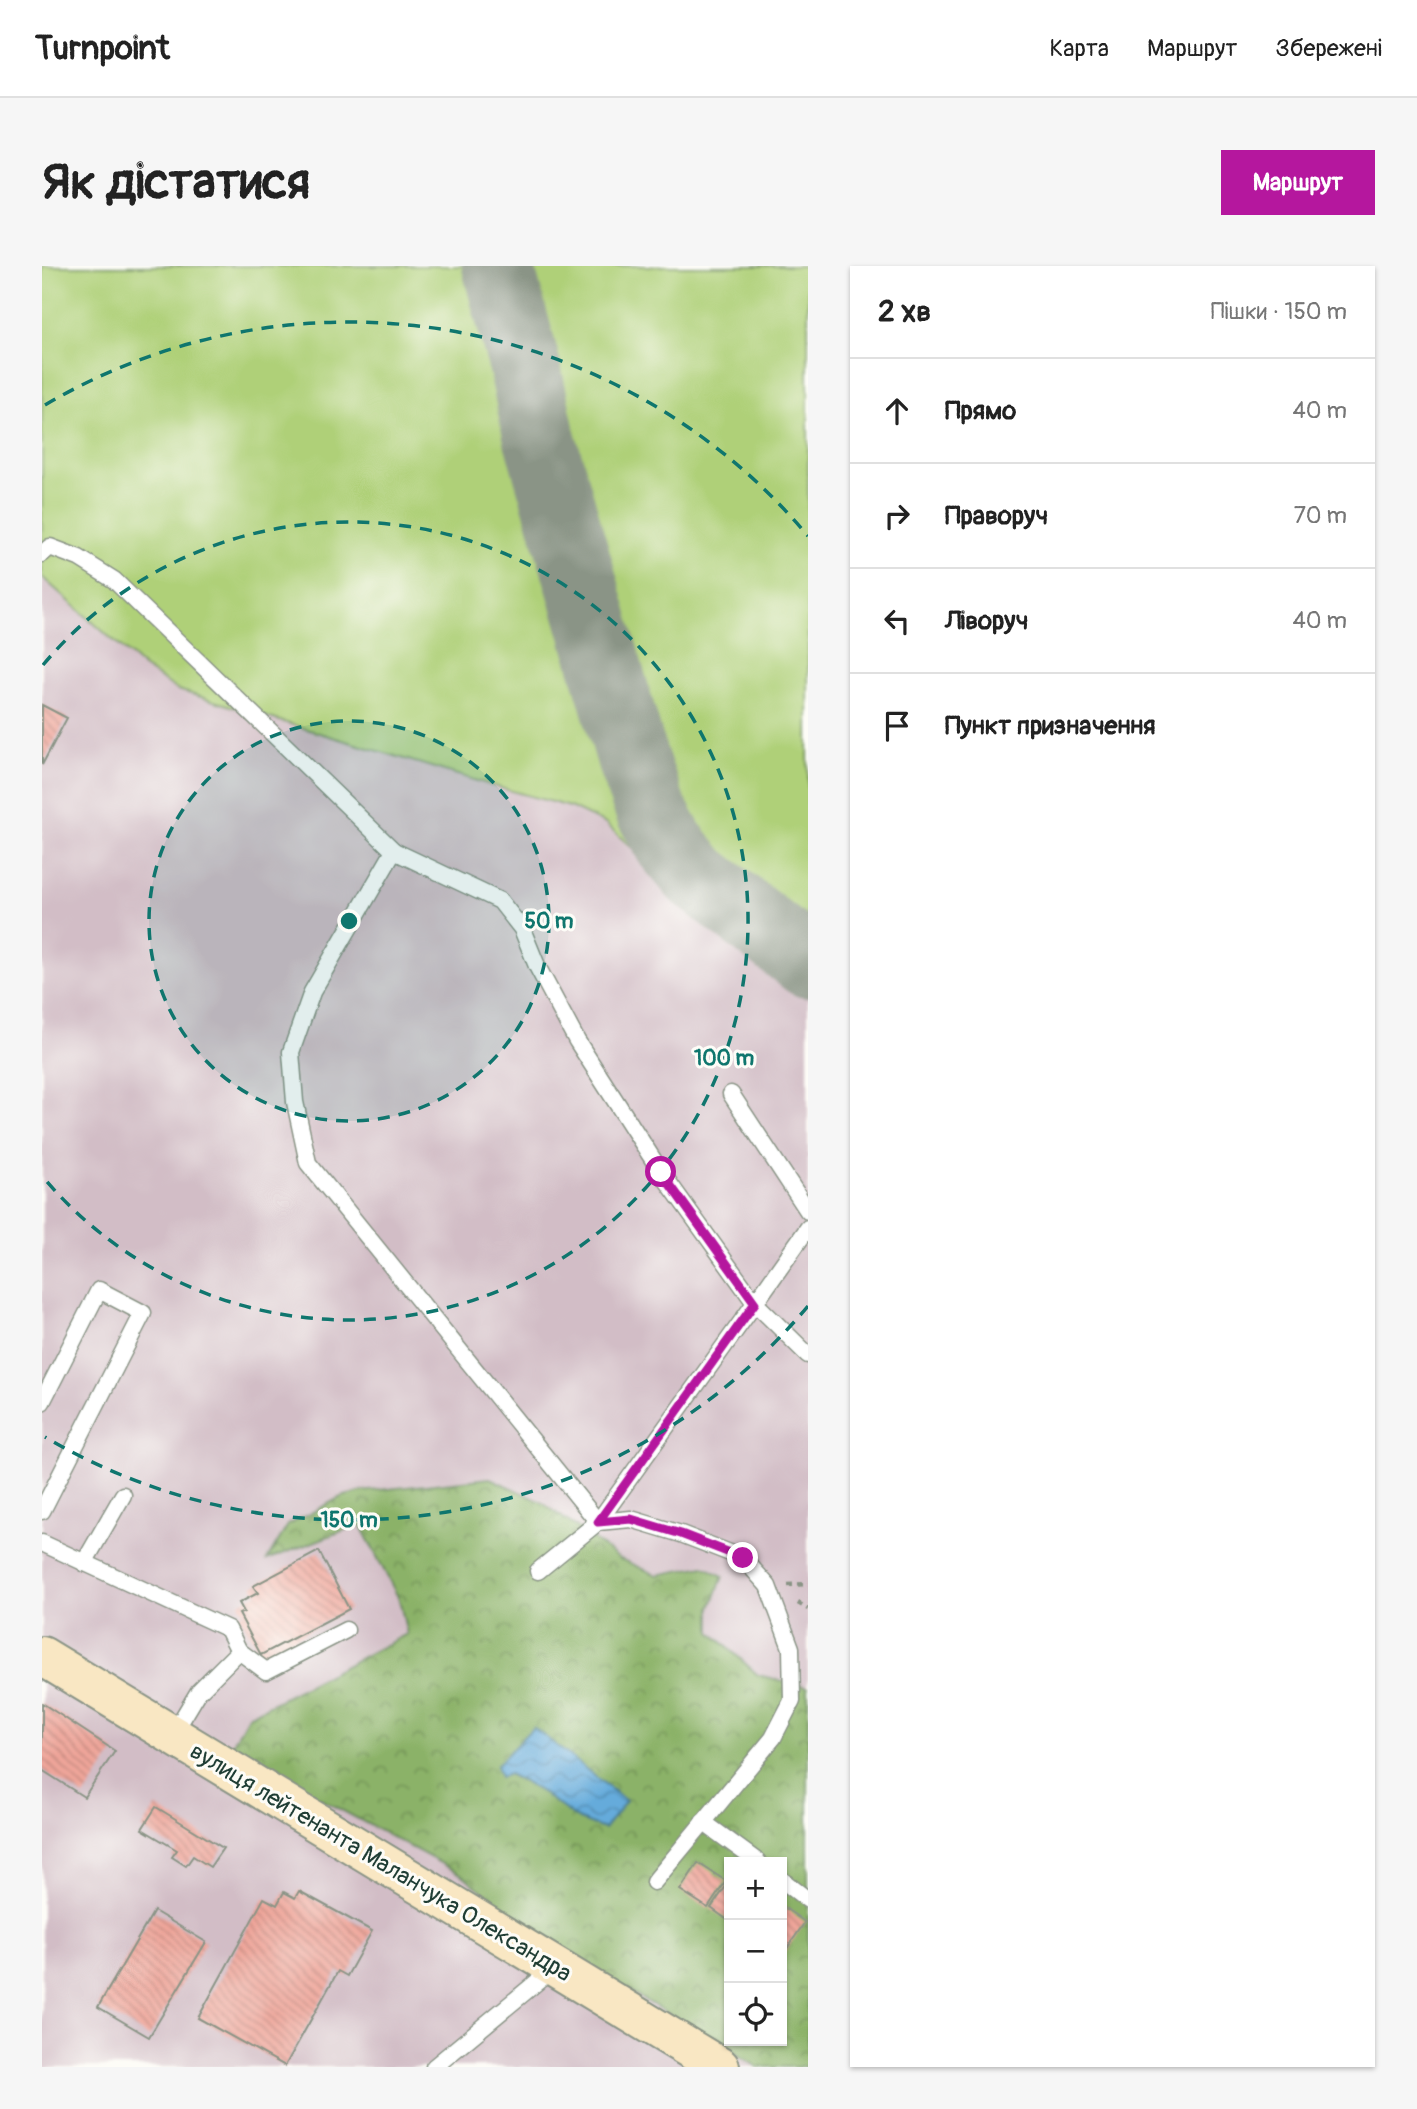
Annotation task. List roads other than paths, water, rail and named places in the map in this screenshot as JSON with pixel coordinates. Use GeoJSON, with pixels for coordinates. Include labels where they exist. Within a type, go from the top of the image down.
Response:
{"type":"FeatureCollection","features":[{"type":"Feature","properties":{"kind":"street","name":"вулиця лейтенанта Маланчука Олександра"},"geometry":{"type":"LineString","coordinates":[[42,1656],[720,2067]]}},
{"type":"Feature","properties":{"kind":"lane"},"geometry":{"type":"LineString","coordinates":[[42,554],[50,547],[79,558],[114,580],[394,851],[500,901],[522,929],[537,966],[591,1063],[661,1172],[755,1303],[808,1355]]}},
{"type":"Feature","properties":{"kind":"lane"},"geometry":{"type":"LineString","coordinates":[[394,851],[312,992],[291,1052],[295,1101],[308,1163],[598,1522]]}},
{"type":"Feature","properties":{"kind":"lane"},"geometry":{"type":"LineString","coordinates":[[731,1094],[808,1211]]}},
{"type":"Feature","properties":{"kind":"lane"},"geometry":{"type":"LineString","coordinates":[[538,1571],[598,1522],[808,1228]]}},
{"type":"Feature","properties":{"kind":"lane"},"geometry":{"type":"LineString","coordinates":[[42,1402],[99,1290],[143,1313],[42,1511]]}},
{"type":"Feature","properties":{"kind":"lane"},"geometry":{"type":"LineString","coordinates":[[84,1563],[123,1495]]}},
{"type":"Feature","properties":{"kind":"lane"},"geometry":{"type":"LineString","coordinates":[[598,1522],[631,1519],[681,1534],[743,1558],[768,1586],[791,1648],[792,1701],[773,1738],[654,1882]]}},
{"type":"Feature","properties":{"kind":"lane"},"geometry":{"type":"LineString","coordinates":[[42,1543],[228,1629],[239,1651],[266,1671],[346,1630]]}},
{"type":"Feature","properties":{"kind":"lane"},"geometry":{"type":"LineString","coordinates":[[172,1736],[198,1690],[239,1651]]}},
{"type":"Feature","properties":{"kind":"lane"},"geometry":{"type":"LineString","coordinates":[[703,1822],[751,1857]]}},
{"type":"Feature","properties":{"kind":"lane"},"geometry":{"type":"LineString","coordinates":[[787,1884],[808,1899]]}},
{"type":"Feature","properties":{"kind":"lane"},"geometry":{"type":"LineString","coordinates":[[434,2067],[554,1968]]}},
{"type":"Feature","properties":{"kind":"water"},"geometry":{"type":"Polygon","coordinates":[[[533,1727],[626,1801],[604,1829],[579,1820],[538,1790],[509,1774],[500,1777],[496,1766],[533,1727]]]}}]}
